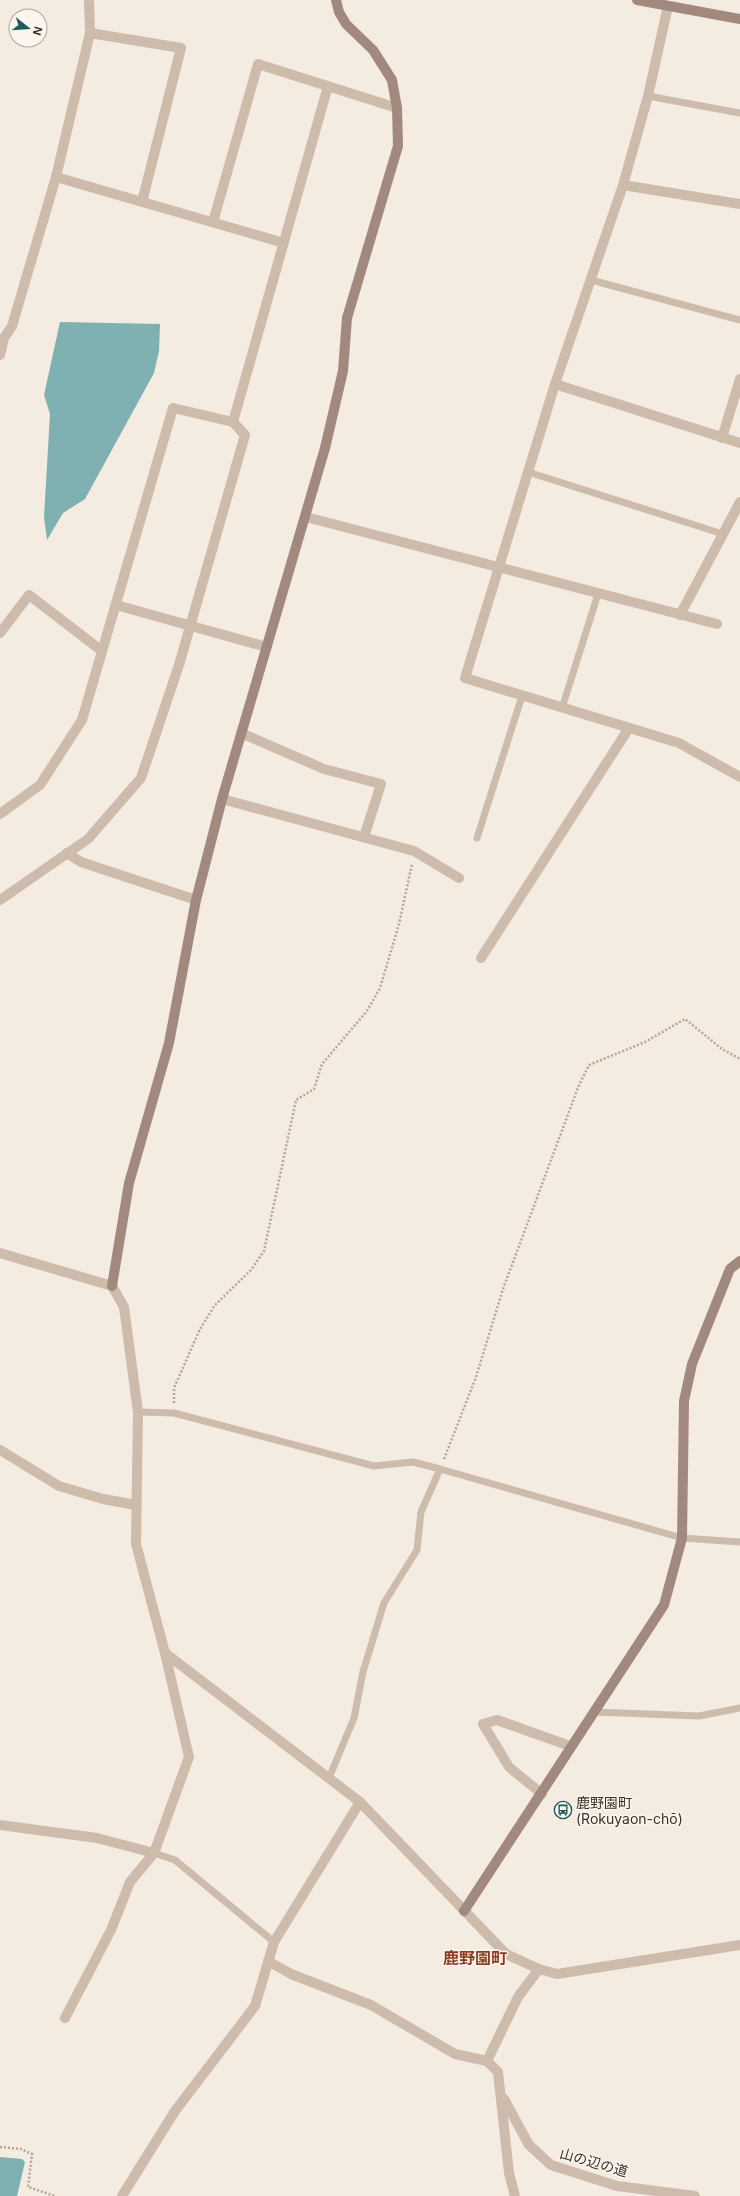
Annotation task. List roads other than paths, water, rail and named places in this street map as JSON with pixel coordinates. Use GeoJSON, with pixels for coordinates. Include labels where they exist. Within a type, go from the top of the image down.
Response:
{"type":"FeatureCollection","features":[{"type":"Feature","properties":{"kind":"street"},"geometry":{"type":"LineString","coordinates":[[0,355],[2,338],[12,326],[56,177],[90,33],[88,0]]}},
{"type":"Feature","properties":{"kind":"street"},"geometry":{"type":"LineString","coordinates":[[65,2018],[111,1930],[130,1882],[154,1853],[189,1757],[165,1653],[136,1544],[138,1412],[124,1307],[112,1286],[129,1183],[169,1043],[196,900],[222,799],[325,448],[343,371],[347,318],[398,146],[397,108],[392,80],[373,50],[346,24],[339,12],[336,0]]}},
{"type":"Feature","properties":{"kind":"street"},"geometry":{"type":"LineString","coordinates":[[637,0],[740,19]]}},
{"type":"Feature","properties":{"kind":"street"},"geometry":{"type":"LineString","coordinates":[[668,6],[648,96],[623,185],[555,384],[500,568],[465,678],[679,743],[740,777]]}},
{"type":"Feature","properties":{"kind":"street"},"geometry":{"type":"LineString","coordinates":[[90,33],[181,48],[142,202]]}},
{"type":"Feature","properties":{"kind":"street"},"geometry":{"type":"LineString","coordinates":[[213,222],[258,64],[397,108]]}},
{"type":"Feature","properties":{"kind":"street"},"geometry":{"type":"LineString","coordinates":[[233,422],[328,86]]}},
{"type":"Feature","properties":{"kind":"street"},"geometry":{"type":"LineString","coordinates":[[56,177],[284,243]]}},
{"type":"Feature","properties":{"kind":"street"},"geometry":{"type":"LineString","coordinates":[[623,185],[740,204]]}},
{"type":"Feature","properties":{"kind":"street"},"geometry":{"type":"LineString","coordinates":[[722,438],[740,379]]}},
{"type":"Feature","properties":{"kind":"street"},"geometry":{"type":"LineString","coordinates":[[555,384],[740,443]]}},
{"type":"Feature","properties":{"kind":"street"},"geometry":{"type":"LineString","coordinates":[[0,814],[40,785],[82,720],[172,408],[233,422],[245,435],[190,626],[141,778],[88,839],[0,900]]}},
{"type":"Feature","properties":{"kind":"street"},"geometry":{"type":"LineString","coordinates":[[680,615],[740,502]]}},
{"type":"Feature","properties":{"kind":"street"},"geometry":{"type":"LineString","coordinates":[[306,517],[717,624]]}},
{"type":"Feature","properties":{"kind":"street"},"geometry":{"type":"LineString","coordinates":[[0,633],[30,595],[102,651]]}},
{"type":"Feature","properties":{"kind":"street"},"geometry":{"type":"LineString","coordinates":[[116,605],[267,647]]}},
{"type":"Feature","properties":{"kind":"street"},"geometry":{"type":"LineString","coordinates":[[481,958],[629,728]]}},
{"type":"Feature","properties":{"kind":"street"},"geometry":{"type":"LineString","coordinates":[[241,733],[324,769],[381,784],[364,837]]}},
{"type":"Feature","properties":{"kind":"street"},"geometry":{"type":"LineString","coordinates":[[222,799],[414,851],[459,878]]}},
{"type":"Feature","properties":{"kind":"street"},"geometry":{"type":"LineString","coordinates":[[67,853],[81,862],[196,900]]}},
{"type":"Feature","properties":{"kind":"street"},"geometry":{"type":"LineString","coordinates":[[0,1253],[112,1286]]}},
{"type":"Feature","properties":{"kind":"street"},"geometry":{"type":"LineString","coordinates":[[464,1911],[542,1794],[570,1746],[594,1712],[664,1604],[682,1538],[684,1401],[692,1364],[730,1269],[740,1261]]}},
{"type":"Feature","properties":{"kind":"street"},"geometry":{"type":"LineString","coordinates":[[0,1450],[59,1486],[103,1499],[136,1505]]}},
{"type":"Feature","properties":{"kind":"street"},"geometry":{"type":"LineString","coordinates":[[165,1653],[360,1802],[506,1954],[539,1969],[557,1974],[740,1946]]}},
{"type":"Feature","properties":{"kind":"street"},"geometry":{"type":"LineString","coordinates":[[542,1794],[509,1767],[483,1724],[497,1720],[570,1746]]}},
{"type":"Feature","properties":{"kind":"street"},"geometry":{"type":"LineString","coordinates":[[122,2196],[175,2110],[255,2006],[274,1942],[360,1802]]}},
{"type":"Feature","properties":{"kind":"street"},"geometry":{"type":"LineString","coordinates":[[0,1825],[97,1838],[154,1853]]}},
{"type":"Feature","properties":{"kind":"street"},"geometry":{"type":"LineString","coordinates":[[268,1961],[291,1974],[371,2006],[455,2054],[487,2061],[498,2072],[502,2096],[509,2174],[515,2196]]}},
{"type":"Feature","properties":{"kind":"street"},"geometry":{"type":"LineString","coordinates":[[487,2061],[518,1997],[539,1969]]}},
{"type":"Feature","properties":{"kind":"street","name":"山の辺の道"},"geometry":{"type":"LineString","coordinates":[[502,2096],[529,2145],[551,2165],[617,2186],[694,2196]]}},
{"type":"Feature","properties":{"kind":"lane"},"geometry":{"type":"LineString","coordinates":[[648,96],[740,113]]}},
{"type":"Feature","properties":{"kind":"lane"},"geometry":{"type":"LineString","coordinates":[[591,280],[740,320]]}},
{"type":"Feature","properties":{"kind":"lane"},"geometry":{"type":"LineString","coordinates":[[528,472],[723,534]]}},
{"type":"Feature","properties":{"kind":"lane"},"geometry":{"type":"LineString","coordinates":[[562,708],[598,594]]}},
{"type":"Feature","properties":{"kind":"lane"},"geometry":{"type":"LineString","coordinates":[[477,838],[522,696]]}},
{"type":"Feature","properties":{"kind":"lane"},"geometry":{"type":"LineString","coordinates":[[138,1412],[174,1413],[374,1466],[413,1462],[682,1538],[740,1542]]}},
{"type":"Feature","properties":{"kind":"lane"},"geometry":{"type":"LineString","coordinates":[[329,1778],[354,1718],[363,1672],[384,1603],[417,1550],[421,1512],[440,1469]]}},
{"type":"Feature","properties":{"kind":"lane"},"geometry":{"type":"LineString","coordinates":[[594,1712],[699,1716],[740,1708]]}},
{"type":"Feature","properties":{"kind":"lane"},"geometry":{"type":"LineString","coordinates":[[154,1853],[175,1860],[274,1942]]}},
{"type":"Feature","properties":{"kind":"water"},"geometry":{"type":"Polygon","coordinates":[[[60,322],[160,324],[159,351],[154,373],[85,499],[63,513],[47,540],[44,517],[50,414],[44,395],[60,322]]]}},
{"type":"Feature","properties":{"kind":"water"},"geometry":{"type":"Polygon","coordinates":[[[0,2157],[22,2159],[25,2162],[17,2196],[0,2196],[0,2157]]]}},
{"type":"Feature","properties":{"kind":"place","name":"鹿野園町 (Rokuyaon-chō)"},"geometry":{"type":"Point","coordinates":[563,1810]}},
{"type":"Feature","properties":{"kind":"district","name":"鹿野園町"},"geometry":{"type":"Point","coordinates":[475,1958]}}]}
